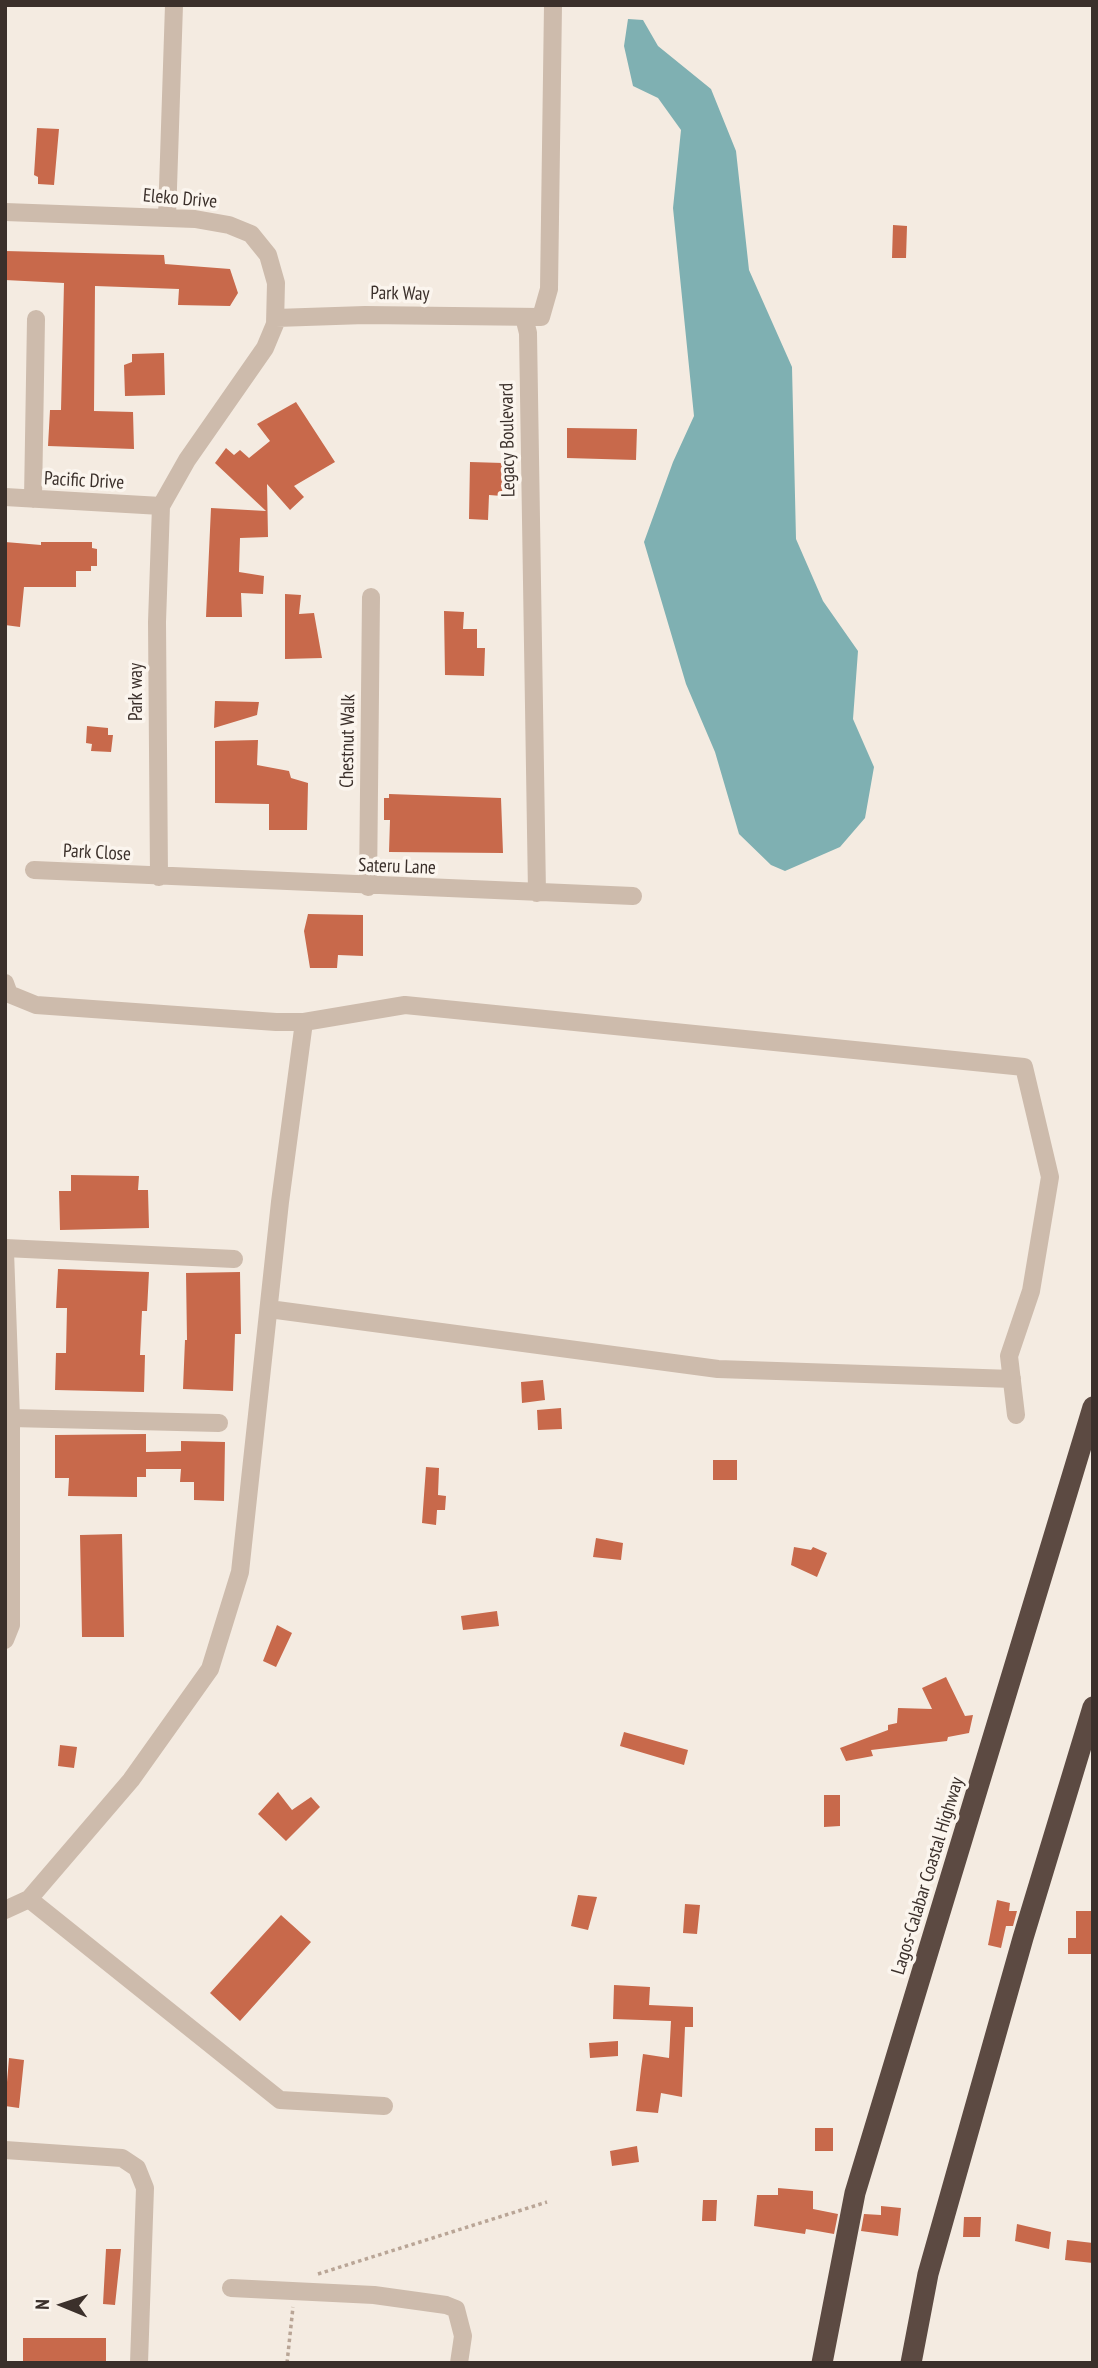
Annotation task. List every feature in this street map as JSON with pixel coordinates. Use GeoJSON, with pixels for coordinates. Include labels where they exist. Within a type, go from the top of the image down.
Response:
{"type":"FeatureCollection","features":[{"type":"Feature","properties":{"kind":"highway","name":"Lagos-Calabar Coastal Highway"},"geometry":{"type":"LineString","coordinates":[[822,2363],[855,2193],[1093,1407]]}},
{"type":"Feature","properties":{"kind":"highway"},"geometry":{"type":"LineString","coordinates":[[911,2363],[928,2274],[1023,1938],[1093,1707]]}},
{"type":"Feature","properties":{"kind":"street"},"geometry":{"type":"LineString","coordinates":[[167,218],[174,5]]}},
{"type":"Feature","properties":{"kind":"street"},"geometry":{"type":"LineString","coordinates":[[524,317],[541,317],[549,289],[553,5]]}},
{"type":"Feature","properties":{"kind":"street","name":"Eleko Drive"},"geometry":{"type":"LineString","coordinates":[[5,212],[167,218],[229,225],[251,234],[268,255],[274,274],[276,321]]}},
{"type":"Feature","properties":{"kind":"street","name":"Park Way"},"geometry":{"type":"LineString","coordinates":[[276,321],[365,315],[524,317]]}},
{"type":"Feature","properties":{"kind":"street","name":"Legacy Boulevard"},"geometry":{"type":"LineString","coordinates":[[524,317],[528,334],[537,893]]}},
{"type":"Feature","properties":{"kind":"street"},"geometry":{"type":"LineString","coordinates":[[33,499],[36,319]]}},
{"type":"Feature","properties":{"kind":"street"},"geometry":{"type":"LineString","coordinates":[[161,506],[187,460],[265,348],[276,321]]}},
{"type":"Feature","properties":{"kind":"street","name":"Pacific Drive"},"geometry":{"type":"LineString","coordinates":[[5,497],[161,506]]}},
{"type":"Feature","properties":{"kind":"street","name":"Park way"},"geometry":{"type":"LineString","coordinates":[[159,877],[157,622],[161,506]]}},
{"type":"Feature","properties":{"kind":"street","name":"Chestnut Walk"},"geometry":{"type":"LineString","coordinates":[[368,887],[371,597]]}},
{"type":"Feature","properties":{"kind":"street","name":"Park Close"},"geometry":{"type":"LineString","coordinates":[[34,870],[159,877]]}},
{"type":"Feature","properties":{"kind":"street","name":"Sateru Lane"},"geometry":{"type":"LineString","coordinates":[[159,877],[633,896]]}},
{"type":"Feature","properties":{"kind":"street"},"geometry":{"type":"LineString","coordinates":[[5,983],[9,995],[36,1005],[304,1022],[405,1005],[1024,1067],[1050,1177],[1031,1291],[1009,1356],[1016,1415]]}},
{"type":"Feature","properties":{"kind":"street"},"geometry":{"type":"LineString","coordinates":[[5,1910],[29,1899],[131,1780],[210,1669],[240,1572],[304,1022]]}},
{"type":"Feature","properties":{"kind":"street"},"geometry":{"type":"LineString","coordinates":[[5,1640],[11,1625],[11,1418],[5,1250],[234,1259]]}},
{"type":"Feature","properties":{"kind":"street"},"geometry":{"type":"LineString","coordinates":[[269,1309],[718,1368],[1012,1379]]}},
{"type":"Feature","properties":{"kind":"street"},"geometry":{"type":"LineString","coordinates":[[11,1418],[219,1423]]}},
{"type":"Feature","properties":{"kind":"street"},"geometry":{"type":"LineString","coordinates":[[29,1899],[280,2100],[384,2106]]}},
{"type":"Feature","properties":{"kind":"street"},"geometry":{"type":"LineString","coordinates":[[5,2150],[121,2158],[137,2168],[145,2188],[139,2363]]}},
{"type":"Feature","properties":{"kind":"street"},"geometry":{"type":"LineString","coordinates":[[231,2288],[374,2295],[446,2305],[456,2309],[463,2336],[458,2363]]}},
{"type":"Feature","properties":{"kind":"path"},"geometry":{"type":"LineString","coordinates":[[287,2363],[296,2281],[547,2202]]}},
{"type":"Feature","properties":{"kind":"water"},"geometry":{"type":"Polygon","coordinates":[[[628,19],[643,20],[658,46],[711,89],[736,151],[749,270],[792,367],[796,539],[823,601],[858,651],[853,719],[874,767],[865,818],[840,847],[785,871],[771,865],[739,834],[715,752],[686,684],[644,542],[673,462],[694,416],[673,208],[681,130],[658,98],[633,86],[624,46],[628,19]]]}},
{"type":"Feature","properties":{"kind":"building"},"geometry":{"type":"Polygon","coordinates":[[[37,128],[59,129],[54,185],[38,184],[38,177],[34,175],[37,128]]]}},
{"type":"Feature","properties":{"kind":"building"},"geometry":{"type":"Polygon","coordinates":[[[893,225],[907,226],[906,258],[892,258],[893,225]]]}},
{"type":"Feature","properties":{"kind":"building"},"geometry":{"type":"Polygon","coordinates":[[[5,251],[164,255],[165,264],[230,269],[238,293],[230,306],[178,305],[179,289],[95,286],[94,411],[133,412],[134,449],[48,446],[50,410],[61,410],[64,283],[5,280],[5,251]]]}},
{"type":"Feature","properties":{"kind":"building"},"geometry":{"type":"Polygon","coordinates":[[[164,353],[165,395],[125,396],[124,365],[132,362],[132,354],[164,353]]]}},
{"type":"Feature","properties":{"kind":"building"},"geometry":{"type":"Polygon","coordinates":[[[296,402],[335,462],[294,486],[304,497],[290,510],[267,484],[268,537],[240,538],[239,572],[264,576],[263,594],[241,593],[242,617],[206,617],[211,508],[266,511],[215,463],[226,448],[234,455],[240,450],[249,458],[270,441],[257,424],[296,402]]]}},
{"type":"Feature","properties":{"kind":"building"},"geometry":{"type":"Polygon","coordinates":[[[567,428],[637,429],[636,460],[567,458],[567,428]]]}},
{"type":"Feature","properties":{"kind":"building"},"geometry":{"type":"Polygon","coordinates":[[[470,462],[503,463],[502,496],[489,495],[488,520],[469,519],[470,462]]]}},
{"type":"Feature","properties":{"kind":"building"},"geometry":{"type":"Polygon","coordinates":[[[5,542],[41,545],[41,542],[92,542],[92,548],[97,549],[97,566],[91,566],[91,571],[76,571],[76,587],[24,587],[20,627],[5,625],[5,542]]]}},
{"type":"Feature","properties":{"kind":"building"},"geometry":{"type":"Polygon","coordinates":[[[285,594],[301,595],[299,614],[314,613],[322,658],[285,659],[285,594]]]}},
{"type":"Feature","properties":{"kind":"building"},"geometry":{"type":"Polygon","coordinates":[[[444,611],[464,612],[463,629],[477,629],[477,648],[485,648],[484,676],[445,675],[444,611]]]}},
{"type":"Feature","properties":{"kind":"building"},"geometry":{"type":"Polygon","coordinates":[[[215,701],[259,702],[257,715],[214,728],[215,701]]]}},
{"type":"Feature","properties":{"kind":"building"},"geometry":{"type":"Polygon","coordinates":[[[87,726],[108,728],[108,735],[113,735],[111,752],[91,751],[92,744],[86,743],[87,726]]]}},
{"type":"Feature","properties":{"kind":"building"},"geometry":{"type":"Polygon","coordinates":[[[258,740],[257,765],[289,771],[291,778],[308,783],[307,830],[269,830],[269,804],[215,803],[215,741],[258,740]]]}},
{"type":"Feature","properties":{"kind":"building"},"geometry":{"type":"Polygon","coordinates":[[[389,794],[501,798],[503,853],[389,852],[390,820],[384,820],[384,798],[389,798],[389,794]]]}},
{"type":"Feature","properties":{"kind":"building"},"geometry":{"type":"Polygon","coordinates":[[[308,914],[363,915],[363,956],[338,955],[337,968],[310,968],[304,931],[308,914]]]}},
{"type":"Feature","properties":{"kind":"building"},"geometry":{"type":"Polygon","coordinates":[[[71,1175],[139,1176],[138,1190],[148,1190],[149,1228],[60,1230],[59,1191],[71,1191],[71,1175]]]}},
{"type":"Feature","properties":{"kind":"building"},"geometry":{"type":"Polygon","coordinates":[[[58,1269],[149,1272],[147,1311],[142,1311],[140,1355],[145,1355],[144,1392],[55,1390],[56,1353],[66,1353],[67,1308],[56,1308],[58,1269]]]}},
{"type":"Feature","properties":{"kind":"building"},"geometry":{"type":"Polygon","coordinates":[[[240,1272],[241,1334],[235,1334],[233,1391],[183,1389],[187,1340],[186,1273],[240,1272]]]}},
{"type":"Feature","properties":{"kind":"building"},"geometry":{"type":"Polygon","coordinates":[[[543,1380],[545,1400],[522,1403],[521,1382],[543,1380]]]}},
{"type":"Feature","properties":{"kind":"building"},"geometry":{"type":"Polygon","coordinates":[[[561,1408],[562,1429],[538,1430],[537,1410],[561,1408]]]}},
{"type":"Feature","properties":{"kind":"building"},"geometry":{"type":"Polygon","coordinates":[[[146,1434],[146,1452],[181,1451],[181,1441],[225,1442],[224,1501],[194,1500],[194,1482],[180,1482],[181,1469],[146,1469],[146,1477],[137,1477],[137,1497],[68,1496],[69,1478],[55,1478],[55,1435],[146,1434]]]}},
{"type":"Feature","properties":{"kind":"building"},"geometry":{"type":"Polygon","coordinates":[[[713,1460],[737,1460],[737,1480],[713,1480],[713,1460]]]}},
{"type":"Feature","properties":{"kind":"building"},"geometry":{"type":"Polygon","coordinates":[[[426,1467],[439,1468],[438,1495],[446,1496],[445,1510],[437,1510],[436,1525],[422,1523],[426,1467]]]}},
{"type":"Feature","properties":{"kind":"building"},"geometry":{"type":"Polygon","coordinates":[[[122,1534],[124,1637],[82,1637],[80,1535],[122,1534]]]}},
{"type":"Feature","properties":{"kind":"building"},"geometry":{"type":"Polygon","coordinates":[[[596,1538],[623,1543],[621,1560],[593,1557],[596,1538]]]}},
{"type":"Feature","properties":{"kind":"building"},"geometry":{"type":"Polygon","coordinates":[[[794,1547],[811,1550],[813,1547],[827,1553],[817,1577],[791,1565],[794,1547]]]}},
{"type":"Feature","properties":{"kind":"building"},"geometry":{"type":"Polygon","coordinates":[[[497,1611],[499,1626],[463,1630],[461,1616],[497,1611]]]}},
{"type":"Feature","properties":{"kind":"building"},"geometry":{"type":"Polygon","coordinates":[[[277,1625],[292,1633],[276,1667],[263,1661],[277,1625]]]}},
{"type":"Feature","properties":{"kind":"building"},"geometry":{"type":"Polygon","coordinates":[[[946,1677],[965,1716],[973,1715],[969,1733],[948,1737],[947,1741],[871,1750],[873,1756],[846,1761],[840,1748],[888,1730],[888,1725],[897,1723],[898,1708],[932,1709],[922,1688],[946,1677]]]}},
{"type":"Feature","properties":{"kind":"building"},"geometry":{"type":"Polygon","coordinates":[[[624,1732],[688,1750],[684,1765],[620,1746],[624,1732]]]}},
{"type":"Feature","properties":{"kind":"building"},"geometry":{"type":"Polygon","coordinates":[[[60,1745],[77,1747],[74,1768],[58,1766],[60,1745]]]}},
{"type":"Feature","properties":{"kind":"building"},"geometry":{"type":"Polygon","coordinates":[[[278,1792],[292,1810],[311,1797],[320,1807],[286,1841],[258,1814],[278,1792]]]}},
{"type":"Feature","properties":{"kind":"building"},"geometry":{"type":"Polygon","coordinates":[[[824,1795],[840,1795],[840,1826],[824,1827],[824,1795]]]}},
{"type":"Feature","properties":{"kind":"building"},"geometry":{"type":"Polygon","coordinates":[[[578,1895],[597,1897],[588,1930],[571,1926],[578,1895]]]}},
{"type":"Feature","properties":{"kind":"building"},"geometry":{"type":"Polygon","coordinates":[[[997,1900],[1010,1903],[1009,1911],[1017,1911],[1013,1926],[1006,1926],[1001,1948],[988,1945],[997,1900]]]}},
{"type":"Feature","properties":{"kind":"building"},"geometry":{"type":"Polygon","coordinates":[[[685,1904],[700,1905],[697,1934],[683,1933],[685,1904]]]}},
{"type":"Feature","properties":{"kind":"building"},"geometry":{"type":"Polygon","coordinates":[[[1076,1911],[1092,1911],[1093,1954],[1068,1954],[1068,1938],[1076,1938],[1076,1911]]]}},
{"type":"Feature","properties":{"kind":"building"},"geometry":{"type":"Polygon","coordinates":[[[281,1915],[311,1942],[240,2021],[210,1993],[281,1915]]]}},
{"type":"Feature","properties":{"kind":"building"},"geometry":{"type":"Polygon","coordinates":[[[614,1985],[650,1987],[649,2005],[693,2007],[693,2027],[685,2027],[682,2097],[661,2093],[658,2113],[636,2111],[643,2054],[669,2058],[671,2021],[613,2019],[614,1985]]]}},
{"type":"Feature","properties":{"kind":"building"},"geometry":{"type":"Polygon","coordinates":[[[618,2041],[618,2056],[590,2058],[589,2043],[618,2041]]]}},
{"type":"Feature","properties":{"kind":"building"},"geometry":{"type":"Polygon","coordinates":[[[9,2058],[24,2060],[19,2108],[5,2106],[9,2058]]]}},
{"type":"Feature","properties":{"kind":"building"},"geometry":{"type":"Polygon","coordinates":[[[815,2128],[833,2128],[833,2151],[815,2151],[815,2128]]]}},
{"type":"Feature","properties":{"kind":"building"},"geometry":{"type":"Polygon","coordinates":[[[637,2146],[639,2162],[612,2166],[610,2151],[637,2146]]]}},
{"type":"Feature","properties":{"kind":"building"},"geometry":{"type":"Polygon","coordinates":[[[778,2188],[813,2191],[813,2209],[838,2214],[834,2234],[806,2229],[805,2234],[754,2226],[757,2195],[778,2195],[778,2188]]]}},
{"type":"Feature","properties":{"kind":"building"},"geometry":{"type":"Polygon","coordinates":[[[703,2200],[717,2200],[716,2221],[702,2221],[703,2200]]]}},
{"type":"Feature","properties":{"kind":"building"},"geometry":{"type":"Polygon","coordinates":[[[881,2206],[901,2208],[898,2236],[861,2231],[864,2214],[881,2215],[881,2206]]]}},
{"type":"Feature","properties":{"kind":"building"},"geometry":{"type":"Polygon","coordinates":[[[964,2217],[981,2217],[980,2237],[963,2237],[964,2217]]]}},
{"type":"Feature","properties":{"kind":"building"},"geometry":{"type":"Polygon","coordinates":[[[1017,2224],[1051,2232],[1049,2249],[1015,2241],[1017,2224]]]}},
{"type":"Feature","properties":{"kind":"building"},"geometry":{"type":"Polygon","coordinates":[[[1067,2240],[1093,2243],[1093,2263],[1065,2260],[1067,2240]]]}},
{"type":"Feature","properties":{"kind":"building"},"geometry":{"type":"Polygon","coordinates":[[[106,2249],[121,2249],[115,2305],[103,2304],[106,2249]]]}},
{"type":"Feature","properties":{"kind":"building"},"geometry":{"type":"Polygon","coordinates":[[[23,2338],[106,2338],[106,2363],[23,2363],[23,2338]]]}}]}
